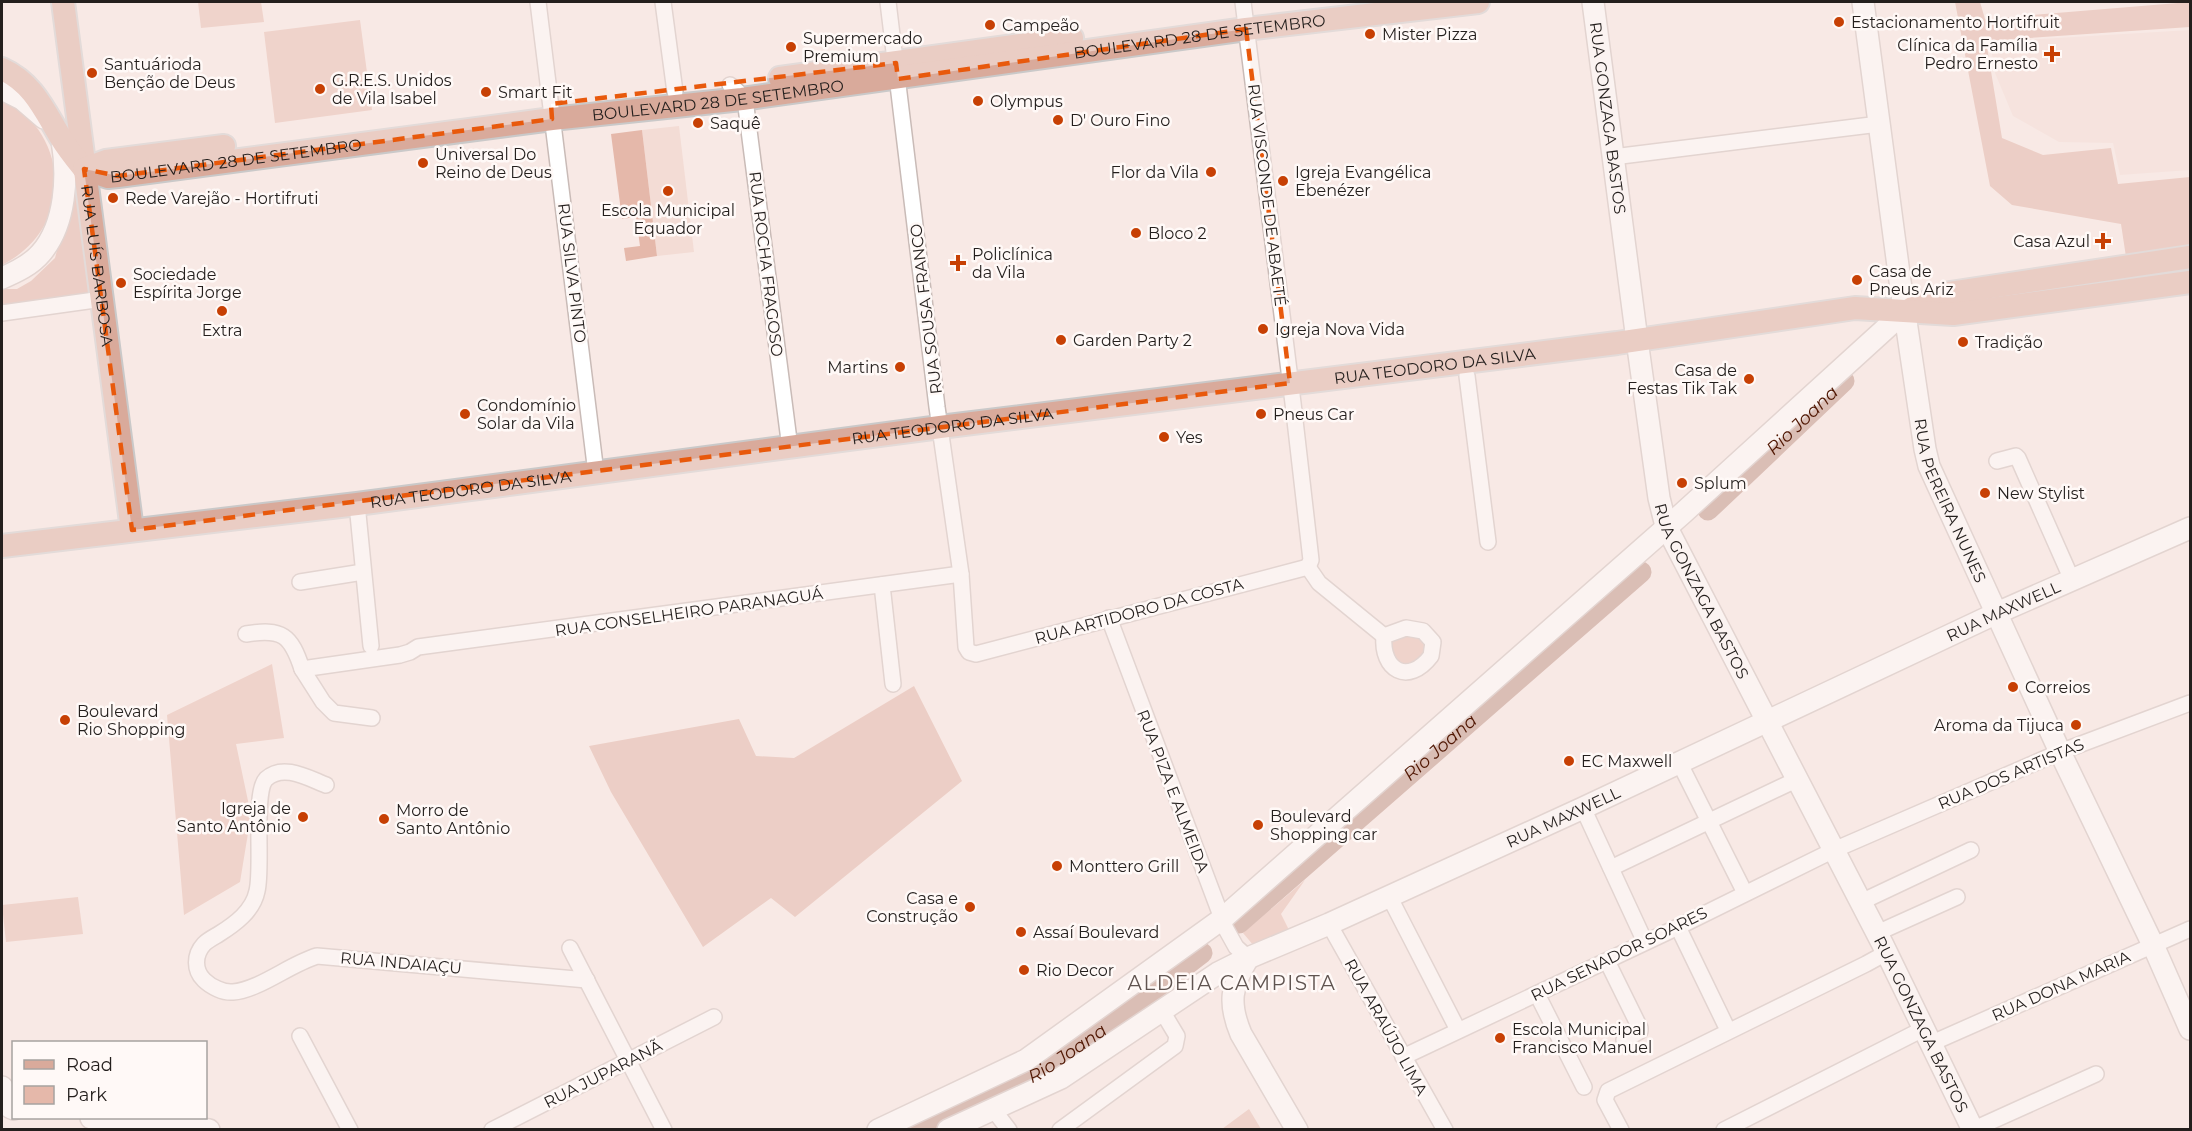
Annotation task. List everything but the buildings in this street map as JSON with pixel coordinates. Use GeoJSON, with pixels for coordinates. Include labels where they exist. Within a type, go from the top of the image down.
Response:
{"type":"FeatureCollection","features":[{"type":"Feature","properties":{"kind":"main road","name":"RUA LUÍS BARBOSA"},"geometry":{"type":"LineString","coordinates":[[63,2],[132,530]]}},
{"type":"Feature","properties":{"kind":"main road","name":"BOULEVARD 28 DE SETEMBRO"},"geometry":{"type":"LineString","coordinates":[[552,111],[736,92],[897,71],[1245,15],[1350,2]]}},
{"type":"Feature","properties":{"kind":"main road","name":"BOULEVARD 28 DE SETEMBRO"},"geometry":{"type":"LineString","coordinates":[[1245,15],[1478,2]]}},
{"type":"Feature","properties":{"kind":"main road","name":"RUA GONZAGA BASTOS"},"geometry":{"type":"LineString","coordinates":[[1593,2],[1659,498],[1666,526],[1877,933],[1973,1129]]}},
{"type":"Feature","properties":{"kind":"main road","name":"RUA PEREIRA NUNES"},"geometry":{"type":"LineString","coordinates":[[1863,2],[1905,311],[1929,466],[2190,1029]]}},
{"type":"Feature","properties":{"kind":"main road"},"geometry":{"type":"LineString","coordinates":[[2,69],[20,79],[30,88],[84,170],[73,179],[62,202],[48,243],[40,255],[26,266],[2,278]]}},
{"type":"Feature","properties":{"kind":"main road"},"geometry":{"type":"LineString","coordinates":[[2,89],[31,105],[59,134],[66,166],[62,202]]}},
{"type":"Feature","properties":{"kind":"main road","name":"BOULEVARD 28 DE SETEMBRO"},"geometry":{"type":"LineString","coordinates":[[84,170],[108,177],[675,92],[736,92]]}},
{"type":"Feature","properties":{"kind":"main road"},"geometry":{"type":"LineString","coordinates":[[878,1130],[1026,1060],[1222,919],[1905,311],[1950,293],[2190,257]]}},
{"type":"Feature","properties":{"kind":"main road","name":"RUA TEODORO DA SILVA"},"geometry":{"type":"LineString","coordinates":[[2,546],[357,504],[940,427],[1637,340],[1855,308],[1953,314],[2190,282]]}},
{"type":"Feature","properties":{"kind":"main road","name":"RUA MAXWELL"},"geometry":{"type":"LineString","coordinates":[[948,1130],[1061,1078],[1218,973],[1248,958],[1329,924],[1582,808],[1997,613],[2190,528]]}},
{"type":"Feature","properties":{"kind":"main road"},"geometry":{"type":"LineString","coordinates":[[1248,958],[1238,976],[1232,994],[1235,1020],[1297,1130]]}},
{"type":"Feature","properties":{"kind":"main road"},"geometry":{"type":"LineString","coordinates":[[101,1119],[209,1130]]}},
{"type":"Feature","properties":{"kind":"street","name":"RUA SILVA PINTO"},"geometry":{"type":"LineString","coordinates":[[538,2],[596,473]]}},
{"type":"Feature","properties":{"kind":"street"},"geometry":{"type":"LineString","coordinates":[[663,2],[675,92]]}},
{"type":"Feature","properties":{"kind":"street","name":"RUA SOUSA FRANCO"},"geometry":{"type":"LineString","coordinates":[[888,2],[940,427],[961,574],[966,647],[969,652]]}},
{"type":"Feature","properties":{"kind":"street","name":"RUA VISCONDE DE ABAETÉ"},"geometry":{"type":"LineString","coordinates":[[1245,15],[1311,560],[1308,567]]}},
{"type":"Feature","properties":{"kind":"street","name":"RUA ROCHA FRAGOSO"},"geometry":{"type":"LineString","coordinates":[[736,92],[746,107],[790,448]]}},
{"type":"Feature","properties":{"kind":"street"},"geometry":{"type":"LineString","coordinates":[[1613,157],[1879,124]]}},
{"type":"Feature","properties":{"kind":"street"},"geometry":{"type":"LineString","coordinates":[[2,313],[102,298]]}},
{"type":"Feature","properties":{"kind":"street"},"geometry":{"type":"LineString","coordinates":[[1467,376],[1488,542]]}},
{"type":"Feature","properties":{"kind":"street"},"geometry":{"type":"LineString","coordinates":[[1997,461],[2016,456],[2018,458],[2072,580]]}},
{"type":"Feature","properties":{"kind":"street"},"geometry":{"type":"LineString","coordinates":[[357,504],[371,646]]}},
{"type":"Feature","properties":{"kind":"street"},"geometry":{"type":"LineString","coordinates":[[1308,567],[1319,584],[1384,636]]}},
{"type":"Feature","properties":{"kind":"street","name":"RUA ARTIDORO DA COSTA"},"geometry":{"type":"LineString","coordinates":[[969,652],[976,654],[1308,567]]}},
{"type":"Feature","properties":{"kind":"street"},"geometry":{"type":"LineString","coordinates":[[300,582],[363,572]]}},
{"type":"Feature","properties":{"kind":"street","name":"RUA CONSELHEIRO PARANAGUÁ"},"geometry":{"type":"LineString","coordinates":[[302,669],[400,655],[418,647],[961,574]]}},
{"type":"Feature","properties":{"kind":"street"},"geometry":{"type":"LineString","coordinates":[[882,585],[893,684]]}},
{"type":"Feature","properties":{"kind":"street","name":"RUA PIZA E ALMEIDA"},"geometry":{"type":"LineString","coordinates":[[1109,618],[1222,919],[1236,947],[1248,958]]}},
{"type":"Feature","properties":{"kind":"street"},"geometry":{"type":"LineString","coordinates":[[246,634],[267,631],[286,638],[295,648],[302,669],[323,702],[333,713],[372,718]]}},
{"type":"Feature","properties":{"kind":"street","name":"RUA DOS ARTISTAS"},"geometry":{"type":"LineString","coordinates":[[1834,850],[2060,752],[2190,703]]}},
{"type":"Feature","properties":{"kind":"street"},"geometry":{"type":"LineString","coordinates":[[1679,762],[1744,893]]}},
{"type":"Feature","properties":{"kind":"street","name":"RUA INDAIAÇU"},"geometry":{"type":"LineString","coordinates":[[326,785],[302,775],[287,772],[275,773],[262,786],[259,801],[261,872],[255,901],[233,925],[204,943],[196,956],[196,968],[203,980],[222,990],[233,992],[251,987],[303,960],[316,956],[587,980]]}},
{"type":"Feature","properties":{"kind":"street"},"geometry":{"type":"LineString","coordinates":[[1611,868],[1798,779]]}},
{"type":"Feature","properties":{"kind":"street"},"geometry":{"type":"LineString","coordinates":[[1582,808],[1645,942]]}},
{"type":"Feature","properties":{"kind":"street","name":"RUA SENADOR SOARES"},"geometry":{"type":"LineString","coordinates":[[1403,1057],[1678,927],[1834,850]]}},
{"type":"Feature","properties":{"kind":"street"},"geometry":{"type":"LineString","coordinates":[[1861,902],[1971,850]]}},
{"type":"Feature","properties":{"kind":"street"},"geometry":{"type":"LineString","coordinates":[[1389,896],[1458,1030]]}},
{"type":"Feature","properties":{"kind":"street"},"geometry":{"type":"LineString","coordinates":[[1877,933],[1957,897]]}},
{"type":"Feature","properties":{"kind":"street","name":"RUA ARAÚJO LIMA"},"geometry":{"type":"LineString","coordinates":[[1329,924],[1444,1130]]}},
{"type":"Feature","properties":{"kind":"street"},"geometry":{"type":"LineString","coordinates":[[1678,927],[1725,1024]]}},
{"type":"Feature","properties":{"kind":"street","name":"RUA DONA MARIA"},"geometry":{"type":"LineString","coordinates":[[1724,1130],[1928,1036],[2190,928]]}},
{"type":"Feature","properties":{"kind":"street"},"geometry":{"type":"LineString","coordinates":[[570,948],[664,1130]]}},
{"type":"Feature","properties":{"kind":"street"},"geometry":{"type":"LineString","coordinates":[[1620,1130],[1605,1100],[1608,1091],[1886,953]]}},
{"type":"Feature","properties":{"kind":"street"},"geometry":{"type":"LineString","coordinates":[[1607,961],[1640,1029],[1624,1040]]}},
{"type":"Feature","properties":{"kind":"street"},"geometry":{"type":"LineString","coordinates":[[1537,994],[1584,1087]]}},
{"type":"Feature","properties":{"kind":"street"},"geometry":{"type":"LineString","coordinates":[[1060,1130],[1174,1046],[1177,1036],[1162,1011]]}},
{"type":"Feature","properties":{"kind":"street","name":"RUA JUPARANÃ"},"geometry":{"type":"LineString","coordinates":[[492,1130],[714,1017]]}},
{"type":"Feature","properties":{"kind":"street"},"geometry":{"type":"LineString","coordinates":[[300,1036],[350,1130]]}},
{"type":"Feature","properties":{"kind":"street"},"geometry":{"type":"LineString","coordinates":[[1973,1129],[2096,1074]]}},
{"type":"Feature","properties":{"kind":"street"},"geometry":{"type":"LineString","coordinates":[[993,1109],[1009,1130]]}},
{"type":"Feature","properties":{"kind":"highlighted area"},"geometry":{"type":"Polygon","coordinates":[[[1246,29],[1290,383],[132,530],[84,169],[118,176],[552,119],[551,104],[896,63],[898,79],[1246,29]]]}},
{"type":"Feature","properties":{"kind":"shaded area"},"geometry":{"type":"Polygon","coordinates":[[[1955,2],[1980,2],[1985,19],[2190,2],[2190,27],[1986,41],[2002,138],[2043,155],[2111,148],[2118,184],[2190,177],[2190,249],[2126,257],[2121,224],[2012,205],[1990,186],[1955,2]]]}},
{"type":"Feature","properties":{"kind":"shaded area"},"geometry":{"type":"Polygon","coordinates":[[[2190,30],[2190,170],[2120,175],[2113,143],[2059,142],[2013,116],[1995,73],[1990,42],[2190,30]]]}},
{"type":"Feature","properties":{"kind":"shaded area"},"geometry":{"type":"Polygon","coordinates":[[[2,97],[25,114],[41,134],[52,158],[55,182],[52,206],[42,229],[26,249],[2,265],[2,97]]]}},
{"type":"Feature","properties":{"kind":"shaded area","name":"Escola Municipal Equador"},"geometry":{"type":"Polygon","coordinates":[[[679,126],[694,252],[657,256],[642,130],[679,126]]]}},
{"type":"Feature","properties":{"kind":"shaded area"},"geometry":{"type":"Polygon","coordinates":[[[80,193],[92,293],[2,309],[2,289],[17,289],[31,281],[55,258],[71,196],[80,193]]]}},
{"type":"Feature","properties":{"kind":"shaded area"},"geometry":{"type":"Polygon","coordinates":[[[914,686],[962,781],[795,917],[771,898],[703,947],[611,792],[589,746],[739,719],[756,756],[794,758],[914,686]]]}},
{"type":"Feature","properties":{"kind":"green space"},"geometry":{"type":"Polygon","coordinates":[[[198,2],[261,2],[264,22],[201,28],[198,2]]]}},
{"type":"Feature","properties":{"kind":"green space","name":"G.R.E.S. Unidos de Vila Isabel"},"geometry":{"type":"Polygon","coordinates":[[[360,20],[372,110],[275,123],[264,32],[360,20]]]}},
{"type":"Feature","properties":{"kind":"green space"},"geometry":{"type":"Polygon","coordinates":[[[642,130],[657,256],[626,261],[624,248],[640,246],[636,217],[622,219],[611,134],[642,130]]]}},
{"type":"Feature","properties":{"kind":"green space"},"geometry":{"type":"Polygon","coordinates":[[[1423,633],[1429,650],[1414,669],[1393,661],[1389,637],[1423,633]]]}},
{"type":"Feature","properties":{"kind":"green space"},"geometry":{"type":"Polygon","coordinates":[[[272,664],[284,738],[236,744],[251,815],[240,882],[184,915],[167,715],[272,664]]]}},
{"type":"Feature","properties":{"kind":"green space"},"geometry":{"type":"Polygon","coordinates":[[[1305,880],[1281,914],[1289,930],[1254,946],[1243,933],[1305,880]]]}},
{"type":"Feature","properties":{"kind":"green space"},"geometry":{"type":"Polygon","coordinates":[[[78,897],[83,934],[6,942],[2,905],[78,897]]]}},
{"type":"Feature","properties":{"kind":"green space"},"geometry":{"type":"Polygon","coordinates":[[[1249,1109],[1261,1129],[1222,1129],[1249,1109]]]}},
{"type":"Feature","properties":{"kind":"waterway","name":"Rio Joana"},"geometry":{"type":"LineString","coordinates":[[1708,510],[1844,381]]}},
{"type":"Feature","properties":{"kind":"waterway","name":"Rio Joana"},"geometry":{"type":"LineString","coordinates":[[1239,923],[1641,572]]}},
{"type":"Feature","properties":{"kind":"waterway","name":"Rio Joana"},"geometry":{"type":"LineString","coordinates":[[918,1130],[1036,1075],[1098,1033],[1202,953]]}},
{"type":"Feature","properties":{"kind":"place","name":"Estacionamento Hortifruit"},"geometry":{"type":"Point","coordinates":[1839,22]}},
{"type":"Feature","properties":{"kind":"place","name":"Campeão"},"geometry":{"type":"Point","coordinates":[990,25]}},
{"type":"Feature","properties":{"kind":"place","name":"Mister Pizza"},"geometry":{"type":"Point","coordinates":[1370,34]}},
{"type":"Feature","properties":{"kind":"place","name":"Supermercado Premium"},"geometry":{"type":"Point","coordinates":[791,47]}},
{"type":"Feature","properties":{"kind":"place","name":"Clínica da Família Pedro Ernesto"},"geometry":{"type":"Point","coordinates":[2052,54]}},
{"type":"Feature","properties":{"kind":"place","name":"Santuárioda Benção de Deus"},"geometry":{"type":"Point","coordinates":[92,73]}},
{"type":"Feature","properties":{"kind":"place","name":"G.R.E.S. Unidos de Vila Isabel"},"geometry":{"type":"Point","coordinates":[320,89]}},
{"type":"Feature","properties":{"kind":"place","name":"Smart Fit"},"geometry":{"type":"Point","coordinates":[486,92]}},
{"type":"Feature","properties":{"kind":"place","name":"Olympus"},"geometry":{"type":"Point","coordinates":[978,101]}},
{"type":"Feature","properties":{"kind":"place","name":"D' Ouro Fino"},"geometry":{"type":"Point","coordinates":[1058,120]}},
{"type":"Feature","properties":{"kind":"place","name":"Saquê"},"geometry":{"type":"Point","coordinates":[698,123]}},
{"type":"Feature","properties":{"kind":"place","name":"Universal Do Reino de Deus"},"geometry":{"type":"Point","coordinates":[423,163]}},
{"type":"Feature","properties":{"kind":"place","name":"Flor da Vila"},"geometry":{"type":"Point","coordinates":[1211,172]}},
{"type":"Feature","properties":{"kind":"place","name":"Igreja Evangélica Ebenézer"},"geometry":{"type":"Point","coordinates":[1283,181]}},
{"type":"Feature","properties":{"kind":"place","name":"Escola Municipal Equador"},"geometry":{"type":"Point","coordinates":[668,191]}},
{"type":"Feature","properties":{"kind":"place","name":"Rede Varejão - Hortifruti"},"geometry":{"type":"Point","coordinates":[113,198]}},
{"type":"Feature","properties":{"kind":"place","name":"Bloco 2"},"geometry":{"type":"Point","coordinates":[1136,233]}},
{"type":"Feature","properties":{"kind":"place","name":"Casa Azul"},"geometry":{"type":"Point","coordinates":[2103,241]}},
{"type":"Feature","properties":{"kind":"place","name":"Policlínica da Vila"},"geometry":{"type":"Point","coordinates":[958,263]}},
{"type":"Feature","properties":{"kind":"place","name":"Casa de Pneus Ariz"},"geometry":{"type":"Point","coordinates":[1857,280]}},
{"type":"Feature","properties":{"kind":"place","name":"Sociedade Espírita Jorge"},"geometry":{"type":"Point","coordinates":[121,283]}},
{"type":"Feature","properties":{"kind":"place","name":"Extra"},"geometry":{"type":"Point","coordinates":[222,311]}},
{"type":"Feature","properties":{"kind":"place","name":"Igreja Nova Vida"},"geometry":{"type":"Point","coordinates":[1263,329]}},
{"type":"Feature","properties":{"kind":"place","name":"Garden Party 2"},"geometry":{"type":"Point","coordinates":[1061,340]}},
{"type":"Feature","properties":{"kind":"place","name":"Tradição"},"geometry":{"type":"Point","coordinates":[1963,342]}},
{"type":"Feature","properties":{"kind":"place","name":"Martins"},"geometry":{"type":"Point","coordinates":[900,367]}},
{"type":"Feature","properties":{"kind":"place","name":"Casa de Festas Tik Tak"},"geometry":{"type":"Point","coordinates":[1749,379]}},
{"type":"Feature","properties":{"kind":"place","name":"Condomínio Solar da Vila"},"geometry":{"type":"Point","coordinates":[465,414]}},
{"type":"Feature","properties":{"kind":"place","name":"Pneus Car"},"geometry":{"type":"Point","coordinates":[1261,414]}},
{"type":"Feature","properties":{"kind":"place","name":"Yes"},"geometry":{"type":"Point","coordinates":[1164,437]}},
{"type":"Feature","properties":{"kind":"place","name":"Splum"},"geometry":{"type":"Point","coordinates":[1682,483]}},
{"type":"Feature","properties":{"kind":"place","name":"New Stylist"},"geometry":{"type":"Point","coordinates":[1985,493]}},
{"type":"Feature","properties":{"kind":"place","name":"Correios"},"geometry":{"type":"Point","coordinates":[2013,687]}},
{"type":"Feature","properties":{"kind":"place","name":"Boulevard Rio Shopping"},"geometry":{"type":"Point","coordinates":[65,720]}},
{"type":"Feature","properties":{"kind":"place","name":"Aroma da Tijuca"},"geometry":{"type":"Point","coordinates":[2076,725]}},
{"type":"Feature","properties":{"kind":"place","name":"EC Maxwell"},"geometry":{"type":"Point","coordinates":[1569,761]}},
{"type":"Feature","properties":{"kind":"place","name":"Igreja de Santo Antônio"},"geometry":{"type":"Point","coordinates":[303,817]}},
{"type":"Feature","properties":{"kind":"place","name":"Morro de Santo Antônio"},"geometry":{"type":"Point","coordinates":[384,819]}},
{"type":"Feature","properties":{"kind":"place","name":"Boulevard Shopping car"},"geometry":{"type":"Point","coordinates":[1258,825]}},
{"type":"Feature","properties":{"kind":"place","name":"Monttero Grill"},"geometry":{"type":"Point","coordinates":[1057,866]}},
{"type":"Feature","properties":{"kind":"place","name":"Casa e Construção"},"geometry":{"type":"Point","coordinates":[970,907]}},
{"type":"Feature","properties":{"kind":"place","name":"Assaí Boulevard"},"geometry":{"type":"Point","coordinates":[1021,932]}},
{"type":"Feature","properties":{"kind":"place","name":"Rio Decor"},"geometry":{"type":"Point","coordinates":[1024,970]}},
{"type":"Feature","properties":{"kind":"place","name":"Escola Municipal Francisco Manuel"},"geometry":{"type":"Point","coordinates":[1500,1038]}},
{"type":"Feature","properties":{"kind":"district","name":"ALDEIA CAMPISTA"},"geometry":{"type":"Point","coordinates":[1232,983]}}]}
